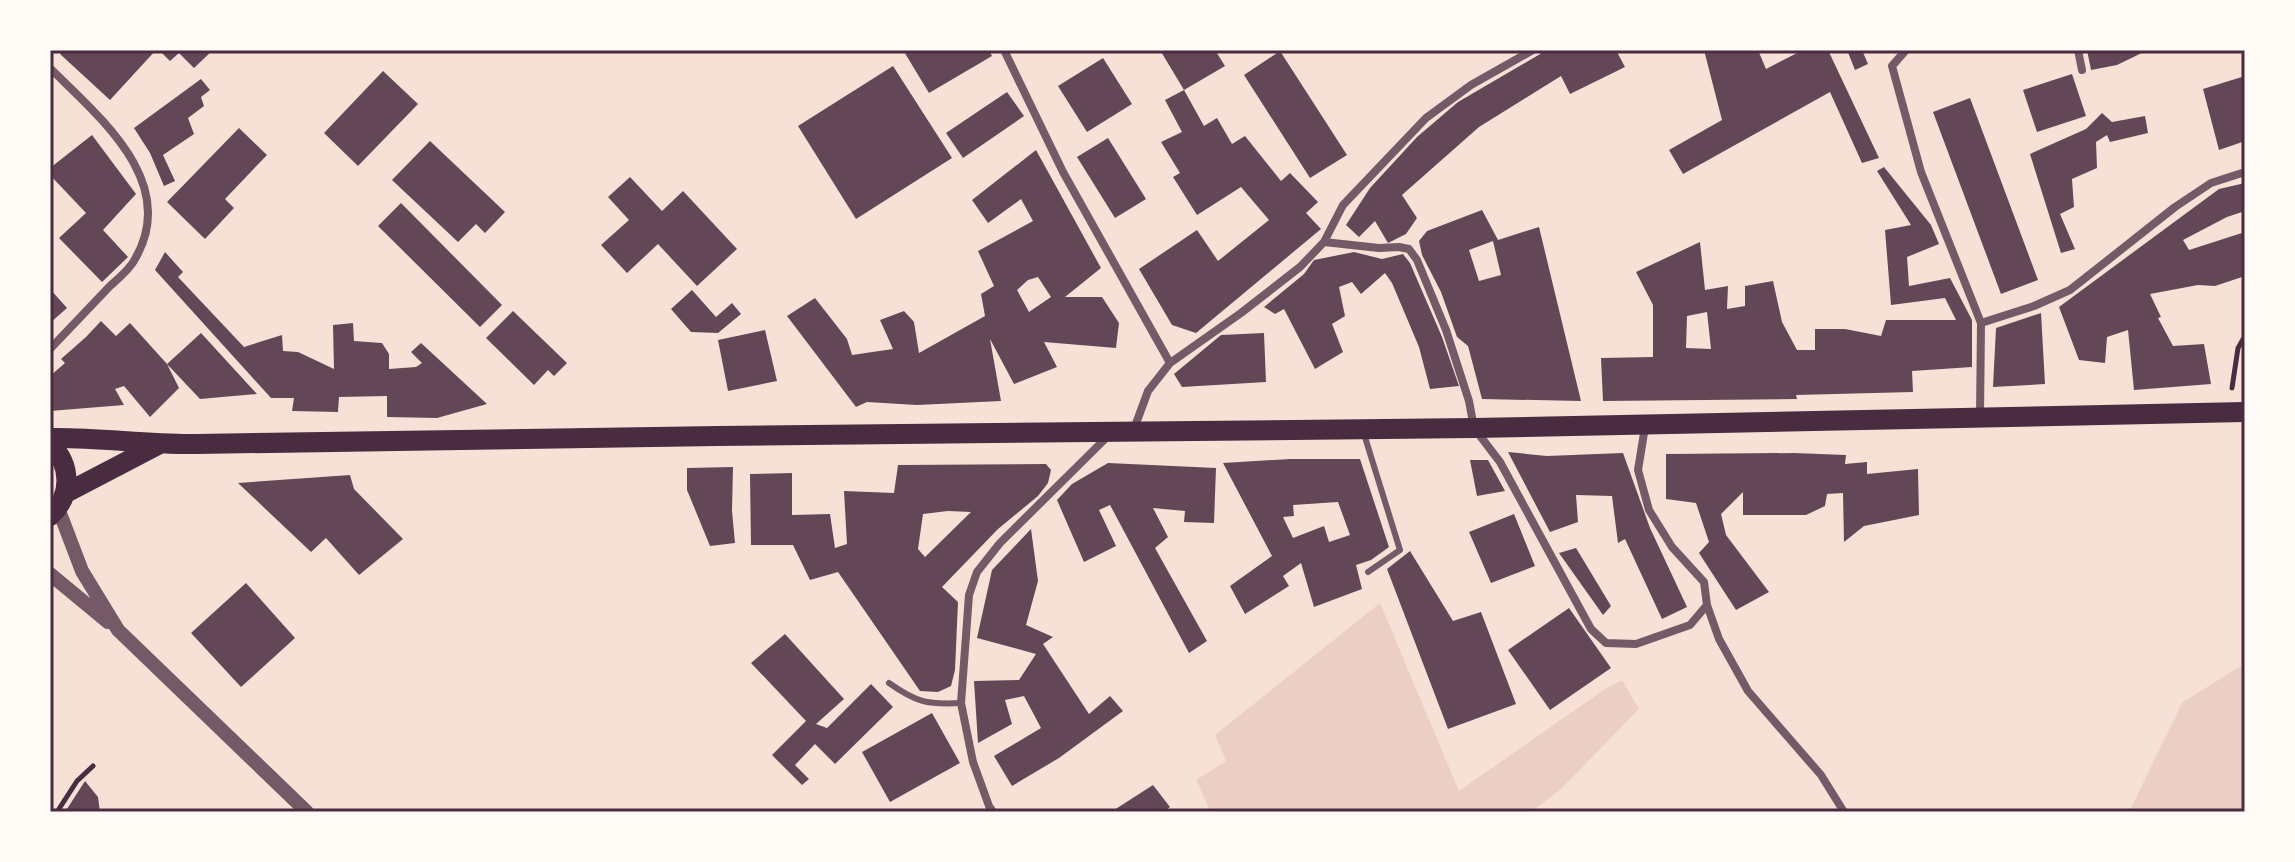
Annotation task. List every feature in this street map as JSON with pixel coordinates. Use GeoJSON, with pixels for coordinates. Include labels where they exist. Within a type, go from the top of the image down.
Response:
{"type":"FeatureCollection","features":[{"type":"Feature","properties":{"kind":"main road"},"geometry":{"type":"LineString","coordinates":[[50,438],[83,437],[159,445],[1474,428],[2239,412]]}},
{"type":"Feature","properties":{"kind":"main road"},"geometry":{"type":"LineString","coordinates":[[50,444],[63,461],[67,476],[58,506]]}},
{"type":"Feature","properties":{"kind":"main road"},"geometry":{"type":"LineString","coordinates":[[58,506],[159,445]]}},
{"type":"Feature","properties":{"kind":"street"},"geometry":{"type":"LineString","coordinates":[[1004,50],[1063,172],[1170,363]]}},
{"type":"Feature","properties":{"kind":"street"},"geometry":{"type":"LineString","coordinates":[[1133,433],[1148,391],[1170,363],[1300,267],[1324,242],[1343,205],[1426,118],[1471,85],[1533,50]]}},
{"type":"Feature","properties":{"kind":"street"},"geometry":{"type":"LineString","coordinates":[[1906,50],[1892,66],[1916,157],[1981,323],[1980,416]]}},
{"type":"Feature","properties":{"kind":"street"},"geometry":{"type":"LineString","coordinates":[[2078,50],[2082,70]]}},
{"type":"Feature","properties":{"kind":"street"},"geometry":{"type":"LineString","coordinates":[[50,68],[110,128],[136,165],[150,207],[147,235],[134,262],[50,349]]}},
{"type":"Feature","properties":{"kind":"street"},"geometry":{"type":"LineString","coordinates":[[1981,323],[2034,306],[2070,290],[2187,199],[2211,183],[2245,172]]}},
{"type":"Feature","properties":{"kind":"street"},"geometry":{"type":"LineString","coordinates":[[1324,242],[1409,249],[1417,260],[1446,330],[1469,401],[1474,428],[1500,462],[1591,629],[1606,643],[1636,644],[1690,625],[1707,605]]}},
{"type":"Feature","properties":{"kind":"street"},"geometry":{"type":"LineString","coordinates":[[1646,424],[1638,470],[1649,510],[1672,547],[1704,582],[1707,605],[1719,639],[1748,691],[1821,775],[1844,812]]}},
{"type":"Feature","properties":{"kind":"street"},"geometry":{"type":"LineString","coordinates":[[993,812],[973,762],[961,703],[969,595],[977,572],[1000,543],[1111,433]]}},
{"type":"Feature","properties":{"kind":"street"},"geometry":{"type":"LineString","coordinates":[[58,506],[82,571],[118,630]]}},
{"type":"Feature","properties":{"kind":"street"},"geometry":{"type":"LineString","coordinates":[[50,574],[118,630],[307,812]]}},
{"type":"Feature","properties":{"kind":"lane"},"geometry":{"type":"LineString","coordinates":[[1363,429],[1400,550],[1368,572]]}},
{"type":"Feature","properties":{"kind":"lane"},"geometry":{"type":"LineString","coordinates":[[889,683],[911,698],[932,705],[961,703]]}},
{"type":"Feature","properties":{"kind":"path"},"geometry":{"type":"LineString","coordinates":[[2239,412],[2234,377],[2238,348],[2245,336]]}},
{"type":"Feature","properties":{"kind":"path"},"geometry":{"type":"LineString","coordinates":[[57,812],[77,781],[93,766]]}},
{"type":"Feature","properties":{"kind":"shaded area"},"geometry":{"type":"Polygon","coordinates":[[[1380,603],[1459,791],[1622,680],[1639,709],[1560,790],[1531,812],[1211,812],[1196,780],[1226,761],[1215,735],[1380,603]]]}},
{"type":"Feature","properties":{"kind":"shaded area"},"geometry":{"type":"Polygon","coordinates":[[[2245,663],[2245,812],[2129,812],[2182,703],[2245,663]]]}},
{"type":"Feature","properties":{"kind":"building"},"geometry":{"type":"Polygon","coordinates":[[[64,50],[156,50],[110,100],[60,54],[64,50]]]}},
{"type":"Feature","properties":{"kind":"building"},"geometry":{"type":"Polygon","coordinates":[[[159,50],[213,50],[194,68],[179,53],[170,61],[159,50]]]}},
{"type":"Feature","properties":{"kind":"building"},"geometry":{"type":"Polygon","coordinates":[[[903,50],[989,50],[992,56],[929,93],[903,50]]]}},
{"type":"Feature","properties":{"kind":"building"},"geometry":{"type":"Polygon","coordinates":[[[1160,50],[1215,50],[1225,66],[1184,90],[1160,50]]]}},
{"type":"Feature","properties":{"kind":"building"},"geometry":{"type":"Polygon","coordinates":[[[1547,50],[1616,50],[1625,67],[1570,94],[1561,76],[1479,127],[1402,195],[1417,218],[1406,234],[1388,243],[1375,221],[1359,237],[1346,225],[1370,188],[1417,137],[1458,102],[1547,50]]]}},
{"type":"Feature","properties":{"kind":"building"},"geometry":{"type":"Polygon","coordinates":[[[1704,50],[1758,50],[1766,69],[1797,53],[1796,50],[1828,50],[1879,158],[1862,163],[1830,92],[1683,174],[1669,150],[1722,120],[1704,50]]]}},
{"type":"Feature","properties":{"kind":"building"},"geometry":{"type":"Polygon","coordinates":[[[1847,50],[1862,50],[1868,64],[1855,70],[1847,50]]]}},
{"type":"Feature","properties":{"kind":"building"},"geometry":{"type":"Polygon","coordinates":[[[2087,50],[2148,50],[2117,65],[2091,70],[2087,50]]]}},
{"type":"Feature","properties":{"kind":"building"},"geometry":{"type":"Polygon","coordinates":[[[1280,51],[1347,155],[1310,178],[1244,75],[1280,51]]]}},
{"type":"Feature","properties":{"kind":"building"},"geometry":{"type":"Polygon","coordinates":[[[1103,58],[1132,104],[1087,132],[1058,86],[1103,58]]]}},
{"type":"Feature","properties":{"kind":"building"},"geometry":{"type":"Polygon","coordinates":[[[893,66],[952,158],[856,219],[798,126],[893,66]]]}},
{"type":"Feature","properties":{"kind":"building"},"geometry":{"type":"Polygon","coordinates":[[[383,71],[418,104],[358,166],[324,133],[383,71]]]}},
{"type":"Feature","properties":{"kind":"building"},"geometry":{"type":"Polygon","coordinates":[[[2072,74],[2086,116],[2037,132],[2023,90],[2072,74]]]}},
{"type":"Feature","properties":{"kind":"building"},"geometry":{"type":"Polygon","coordinates":[[[2245,76],[2245,141],[2219,150],[2203,89],[2245,76]]]}},
{"type":"Feature","properties":{"kind":"building"},"geometry":{"type":"Polygon","coordinates":[[[201,79],[210,90],[201,97],[204,106],[188,118],[194,134],[163,155],[175,181],[164,186],[150,153],[134,128],[201,79]]]}},
{"type":"Feature","properties":{"kind":"building"},"geometry":{"type":"Polygon","coordinates":[[[1184,90],[1204,126],[1217,118],[1232,144],[1245,136],[1281,181],[1290,173],[1318,202],[1306,213],[1321,229],[1196,333],[1172,325],[1139,269],[1197,230],[1218,261],[1269,220],[1241,187],[1197,215],[1173,177],[1180,173],[1161,142],[1182,132],[1165,100],[1184,90]]]}},
{"type":"Feature","properties":{"kind":"building"},"geometry":{"type":"Polygon","coordinates":[[[1007,92],[1024,116],[963,158],[946,133],[1007,92]]]}},
{"type":"Feature","properties":{"kind":"building"},"geometry":{"type":"Polygon","coordinates":[[[1970,98],[2038,280],[2001,294],[1933,112],[1970,98]]]}},
{"type":"Feature","properties":{"kind":"building"},"geometry":{"type":"Polygon","coordinates":[[[2102,113],[2112,122],[2145,116],[2148,133],[2110,142],[2107,135],[2096,142],[2097,168],[2072,179],[2074,207],[2060,214],[2075,249],[2061,253],[2030,154],[2086,129],[2102,113]]]}},
{"type":"Feature","properties":{"kind":"building"},"geometry":{"type":"Polygon","coordinates":[[[239,128],[267,155],[225,199],[234,208],[205,239],[167,202],[239,128]]]}},
{"type":"Feature","properties":{"kind":"building"},"geometry":{"type":"Polygon","coordinates":[[[92,135],[136,194],[103,230],[128,257],[102,282],[59,238],[86,213],[50,175],[50,168],[92,135]]]}},
{"type":"Feature","properties":{"kind":"building"},"geometry":{"type":"Polygon","coordinates":[[[1108,138],[1146,199],[1115,218],[1077,157],[1108,138]]]}},
{"type":"Feature","properties":{"kind":"building"},"geometry":{"type":"Polygon","coordinates":[[[430,141],[505,212],[485,233],[476,224],[458,242],[392,180],[430,141]]]}},
{"type":"Feature","properties":{"kind":"building"},"geometry":{"type":"Polygon","coordinates":[[[1036,150],[1101,268],[1065,297],[1102,297],[1119,323],[1116,348],[1044,342],[1057,367],[1014,384],[990,339],[1001,401],[917,405],[867,402],[856,407],[787,316],[815,298],[847,339],[852,355],[893,349],[880,320],[904,311],[914,322],[919,353],[985,316],[981,294],[994,286],[978,251],[1033,221],[1021,199],[988,223],[972,200],[1036,150]],[[1038,277],[1028,280],[1017,290],[1029,312],[1051,297],[1038,277]]]}},
{"type":"Feature","properties":{"kind":"building"},"geometry":{"type":"Polygon","coordinates":[[[1884,167],[1931,225],[1939,244],[1907,257],[1909,286],[1950,278],[1972,320],[1972,367],[1912,371],[1913,392],[1796,395],[1797,399],[1603,401],[1601,358],[1653,357],[1653,305],[1636,272],[1700,242],[1705,290],[1728,286],[1727,309],[1745,306],[1745,286],[1773,281],[1782,322],[1797,350],[1815,350],[1815,329],[1845,329],[1881,336],[1886,320],[1956,320],[1945,298],[1891,305],[1885,230],[1911,225],[1877,171],[1884,167]],[[1707,312],[1687,316],[1686,348],[1711,349],[1707,312]]]}},
{"type":"Feature","properties":{"kind":"building"},"geometry":{"type":"Polygon","coordinates":[[[630,177],[662,211],[683,191],[737,249],[697,286],[658,244],[627,273],[601,245],[629,220],[608,197],[630,177]]]}},
{"type":"Feature","properties":{"kind":"building"},"geometry":{"type":"Polygon","coordinates":[[[2245,183],[2245,211],[2183,240],[2189,250],[2245,232],[2245,276],[2215,286],[2198,285],[2150,294],[2173,346],[2204,344],[2211,384],[2134,390],[2128,330],[2107,337],[2105,363],[2079,360],[2059,307],[2219,189],[2245,183]]]}},
{"type":"Feature","properties":{"kind":"building"},"geometry":{"type":"Polygon","coordinates":[[[401,203],[502,305],[480,327],[378,226],[401,203]]]}},
{"type":"Feature","properties":{"kind":"building"},"geometry":{"type":"Polygon","coordinates":[[[1482,210],[1498,240],[1539,227],[1581,401],[1482,399],[1468,346],[1457,337],[1441,292],[1422,255],[1419,241],[1427,231],[1482,210]],[[1493,241],[1469,250],[1479,281],[1501,275],[1493,241]]]}},
{"type":"Feature","properties":{"kind":"building"},"geometry":{"type":"Polygon","coordinates":[[[165,252],[183,272],[178,277],[244,347],[282,335],[283,351],[298,352],[334,369],[333,325],[353,323],[354,341],[382,343],[389,354],[389,369],[416,367],[422,363],[411,352],[421,343],[487,404],[437,418],[387,417],[387,396],[339,397],[338,412],[292,411],[294,398],[271,398],[155,270],[165,252]]]}},
{"type":"Feature","properties":{"kind":"building"},"geometry":{"type":"Polygon","coordinates":[[[1354,252],[1382,259],[1403,254],[1410,263],[1442,337],[1459,386],[1430,389],[1419,347],[1385,273],[1361,294],[1352,282],[1339,287],[1345,316],[1332,324],[1343,352],[1315,369],[1284,309],[1275,314],[1264,307],[1304,274],[1314,260],[1354,252]]]}},
{"type":"Feature","properties":{"kind":"building"},"geometry":{"type":"Polygon","coordinates":[[[50,289],[67,308],[50,323],[50,289]]]}},
{"type":"Feature","properties":{"kind":"building"},"geometry":{"type":"Polygon","coordinates":[[[692,290],[716,317],[732,303],[741,314],[718,333],[691,332],[671,309],[692,290]]]}},
{"type":"Feature","properties":{"kind":"building"},"geometry":{"type":"Polygon","coordinates":[[[513,311],[567,363],[554,376],[548,370],[534,385],[486,338],[513,311]]]}},
{"type":"Feature","properties":{"kind":"building"},"geometry":{"type":"Polygon","coordinates":[[[2041,313],[2045,384],[1993,387],[1996,328],[2041,313]]]}},
{"type":"Feature","properties":{"kind":"building"},"geometry":{"type":"Polygon","coordinates":[[[101,321],[116,336],[130,323],[167,364],[179,388],[150,417],[124,386],[115,389],[124,405],[50,411],[50,376],[65,363],[61,359],[101,321]]]}},
{"type":"Feature","properties":{"kind":"building"},"geometry":{"type":"Polygon","coordinates":[[[765,330],[777,381],[728,391],[718,340],[765,330]]]}},
{"type":"Feature","properties":{"kind":"building"},"geometry":{"type":"Polygon","coordinates":[[[201,333],[257,394],[200,399],[167,364],[201,333]]]}},
{"type":"Feature","properties":{"kind":"building"},"geometry":{"type":"Polygon","coordinates":[[[1264,333],[1266,382],[1182,387],[1174,374],[1221,335],[1264,333]]]}},
{"type":"Feature","properties":{"kind":"building"},"geometry":{"type":"Polygon","coordinates":[[[1508,452],[1547,456],[1623,453],[1650,528],[1687,607],[1662,619],[1625,539],[1618,543],[1612,496],[1576,495],[1578,522],[1550,532],[1508,452]]]}},
{"type":"Feature","properties":{"kind":"building"},"geometry":{"type":"Polygon","coordinates":[[[1666,454],[1846,455],[1845,464],[1867,462],[1867,474],[1918,469],[1919,515],[1864,526],[1844,542],[1843,493],[1827,494],[1825,506],[1806,515],[1743,515],[1743,492],[1721,514],[1726,535],[1769,592],[1736,610],[1699,553],[1709,542],[1696,503],[1666,499],[1666,454]]]}},
{"type":"Feature","properties":{"kind":"building"},"geometry":{"type":"Polygon","coordinates":[[[1360,459],[1389,547],[1371,560],[1356,565],[1362,589],[1314,607],[1301,563],[1283,576],[1289,586],[1245,614],[1230,586],[1272,556],[1223,463],[1360,459]],[[1338,502],[1293,505],[1294,516],[1283,517],[1293,538],[1324,526],[1329,542],[1350,535],[1338,502]]]}},
{"type":"Feature","properties":{"kind":"building"},"geometry":{"type":"Polygon","coordinates":[[[1470,460],[1488,460],[1505,491],[1477,496],[1470,460]]]}},
{"type":"Feature","properties":{"kind":"building"},"geometry":{"type":"Polygon","coordinates":[[[1108,463],[1216,468],[1214,523],[1184,522],[1185,511],[1153,508],[1168,537],[1155,548],[1207,641],[1189,653],[1110,505],[1099,510],[1116,546],[1084,562],[1057,500],[1072,484],[1108,463]]]}},
{"type":"Feature","properties":{"kind":"building"},"geometry":{"type":"Polygon","coordinates":[[[1046,464],[1051,470],[1048,483],[1038,496],[998,529],[942,587],[958,602],[955,670],[951,686],[938,692],[920,691],[838,572],[810,580],[793,545],[751,545],[750,474],[792,473],[792,515],[830,514],[835,548],[847,544],[844,491],[894,493],[898,465],[1046,464]],[[971,512],[923,514],[918,549],[925,557],[971,512]]]}},
{"type":"Feature","properties":{"kind":"building"},"geometry":{"type":"Polygon","coordinates":[[[733,467],[735,543],[710,546],[687,490],[687,468],[733,467]]]}},
{"type":"Feature","properties":{"kind":"building"},"geometry":{"type":"Polygon","coordinates":[[[350,475],[354,489],[403,539],[359,575],[326,538],[311,552],[238,483],[350,475]]]}},
{"type":"Feature","properties":{"kind":"building"},"geometry":{"type":"Polygon","coordinates":[[[1514,514],[1535,566],[1491,583],[1469,532],[1514,514]]]}},
{"type":"Feature","properties":{"kind":"building"},"geometry":{"type":"Polygon","coordinates":[[[1031,529],[1038,581],[1026,625],[1053,637],[1043,644],[1089,714],[1110,696],[1123,711],[1059,758],[1012,786],[994,756],[1041,728],[1024,696],[1005,700],[1012,724],[978,743],[974,681],[1019,680],[1036,654],[977,638],[992,570],[1031,529]]]}},
{"type":"Feature","properties":{"kind":"building"},"geometry":{"type":"Polygon","coordinates":[[[1576,548],[1611,606],[1603,615],[1559,553],[1576,548]]]}},
{"type":"Feature","properties":{"kind":"building"},"geometry":{"type":"Polygon","coordinates":[[[1410,551],[1453,621],[1481,612],[1516,704],[1448,729],[1387,569],[1410,551]]]}},
{"type":"Feature","properties":{"kind":"building"},"geometry":{"type":"Polygon","coordinates":[[[246,583],[295,638],[241,687],[191,633],[246,583]]]}},
{"type":"Feature","properties":{"kind":"building"},"geometry":{"type":"Polygon","coordinates":[[[1569,608],[1611,668],[1550,710],[1508,650],[1569,608]]]}},
{"type":"Feature","properties":{"kind":"building"},"geometry":{"type":"Polygon","coordinates":[[[785,634],[844,699],[816,724],[827,728],[871,684],[893,707],[835,764],[815,744],[795,765],[809,779],[802,785],[772,755],[806,721],[751,663],[785,634]]]}},
{"type":"Feature","properties":{"kind":"building"},"geometry":{"type":"Polygon","coordinates":[[[932,713],[960,763],[890,802],[862,752],[932,713]]]}},
{"type":"Feature","properties":{"kind":"building"},"geometry":{"type":"Polygon","coordinates":[[[85,781],[98,797],[100,812],[65,812],[85,781]]]}},
{"type":"Feature","properties":{"kind":"building"},"geometry":{"type":"Polygon","coordinates":[[[1153,785],[1170,807],[1163,812],[1111,812],[1153,785]]]}}]}
